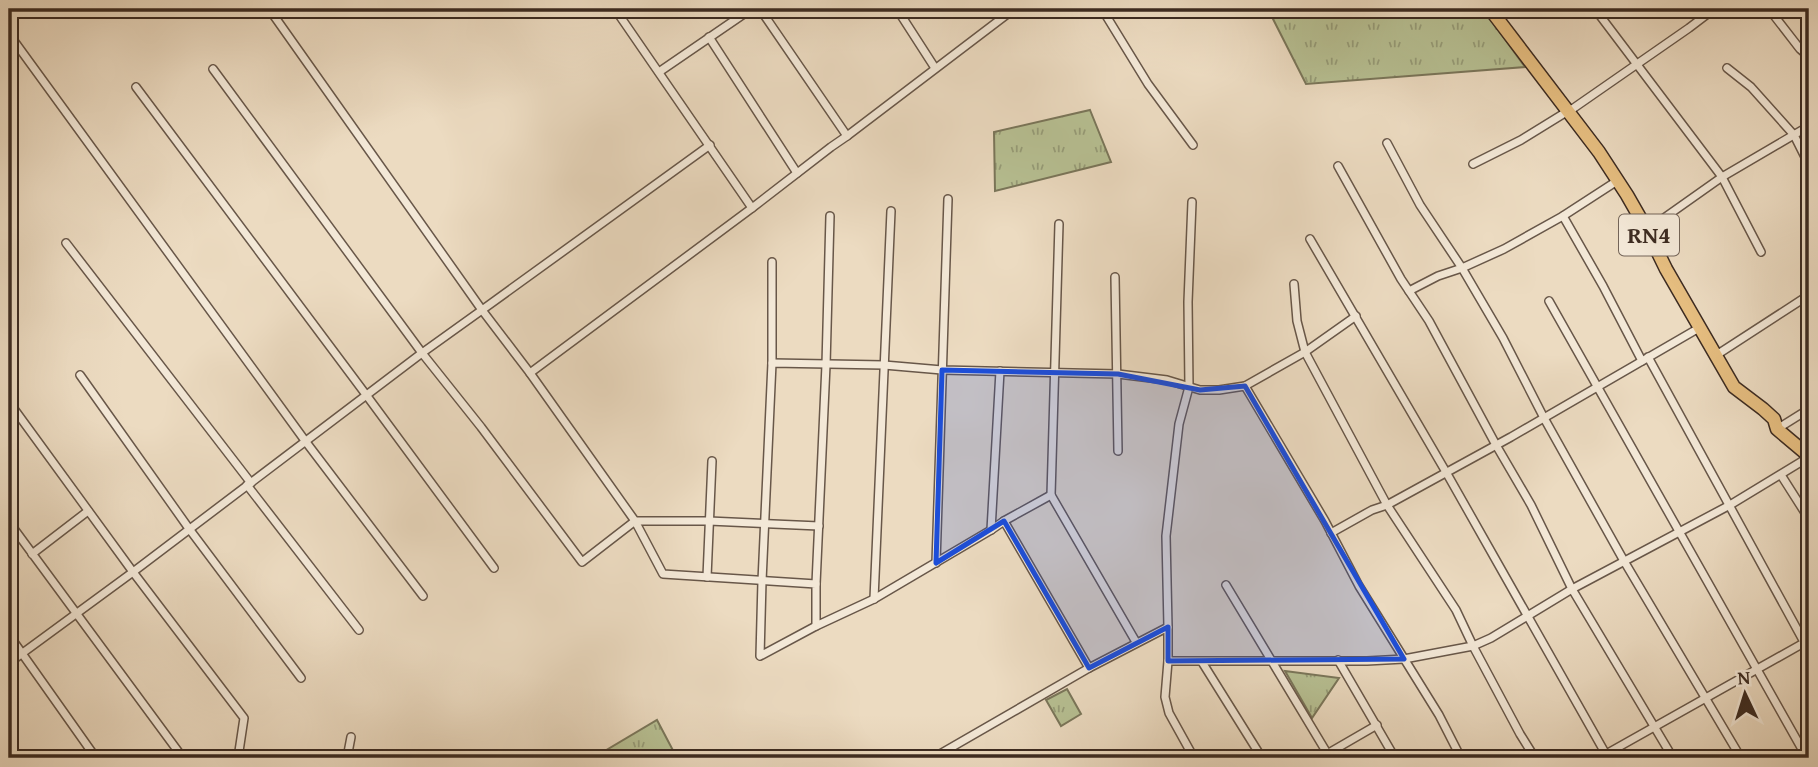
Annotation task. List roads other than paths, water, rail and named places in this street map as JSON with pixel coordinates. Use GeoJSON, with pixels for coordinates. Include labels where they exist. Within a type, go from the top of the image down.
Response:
{"type":"FeatureCollection","features":[{"type":"Feature","properties":{"kind":"highway","name":"RN4"},"geometry":{"type":"LineString","coordinates":[[1490,9],[1599,152],[1647,230],[1666,270],[1734,387],[1774,419],[1777,429],[1809,457]]}},
{"type":"Feature","properties":{"kind":"street"},"geometry":{"type":"LineString","coordinates":[[615,9],[752,208]]}},
{"type":"Feature","properties":{"kind":"street"},"geometry":{"type":"LineString","coordinates":[[659,72],[751,9]]}},
{"type":"Feature","properties":{"kind":"street"},"geometry":{"type":"LineString","coordinates":[[760,9],[847,136]]}},
{"type":"Feature","properties":{"kind":"street"},"geometry":{"type":"LineString","coordinates":[[897,9],[935,68]]}},
{"type":"Feature","properties":{"kind":"street"},"geometry":{"type":"LineString","coordinates":[[530,373],[1014,9]]}},
{"type":"Feature","properties":{"kind":"street"},"geometry":{"type":"LineString","coordinates":[[1102,9],[1148,84],[1193,145]]}},
{"type":"Feature","properties":{"kind":"street"},"geometry":{"type":"LineString","coordinates":[[1253,9],[1266,9]]}},
{"type":"Feature","properties":{"kind":"street"},"geometry":{"type":"LineString","coordinates":[[1595,9],[1722,177],[1761,252]]}},
{"type":"Feature","properties":{"kind":"street"},"geometry":{"type":"LineString","coordinates":[[1473,164],[1568,111],[1714,9]]}},
{"type":"Feature","properties":{"kind":"street"},"geometry":{"type":"LineString","coordinates":[[1769,9],[1809,57]]}},
{"type":"Feature","properties":{"kind":"street"},"geometry":{"type":"LineString","coordinates":[[272,13],[635,521],[663,574],[816,584]]}},
{"type":"Feature","properties":{"kind":"street"},"geometry":{"type":"LineString","coordinates":[[9,34],[306,442],[423,596]]}},
{"type":"Feature","properties":{"kind":"street"},"geometry":{"type":"LineString","coordinates":[[709,37],[797,173]]}},
{"type":"Feature","properties":{"kind":"street"},"geometry":{"type":"LineString","coordinates":[[1727,68],[1751,87],[1794,135],[1809,165]]}},
{"type":"Feature","properties":{"kind":"street"},"geometry":{"type":"LineString","coordinates":[[213,69],[422,353],[582,562],[635,521],[818,526]]}},
{"type":"Feature","properties":{"kind":"street"},"geometry":{"type":"LineString","coordinates":[[136,88],[494,568]]}},
{"type":"Feature","properties":{"kind":"street"},"geometry":{"type":"LineString","coordinates":[[1647,230],[1722,177],[1809,126]]}},
{"type":"Feature","properties":{"kind":"street"},"geometry":{"type":"LineString","coordinates":[[1387,143],[1420,205],[1462,268],[1503,338],[1544,418],[1624,561],[1741,758]]}},
{"type":"Feature","properties":{"kind":"street"},"geometry":{"type":"LineString","coordinates":[[9,663],[190,530],[422,353],[710,145]]}},
{"type":"Feature","properties":{"kind":"street"},"geometry":{"type":"LineString","coordinates":[[1338,166],[1401,279],[1429,321],[1531,505],[1572,589],[1673,758]]}},
{"type":"Feature","properties":{"kind":"street"},"geometry":{"type":"LineString","coordinates":[[1409,291],[1504,249],[1563,216],[1617,181]]}},
{"type":"Feature","properties":{"kind":"street"},"geometry":{"type":"LineString","coordinates":[[936,563],[948,199]]}},
{"type":"Feature","properties":{"kind":"street"},"geometry":{"type":"LineString","coordinates":[[1192,202],[1188,302],[1189,387],[1179,424],[1166,536],[1168,661],[1165,697],[1168,713],[1194,758]]}},
{"type":"Feature","properties":{"kind":"street"},"geometry":{"type":"LineString","coordinates":[[874,599],[891,211]]}},
{"type":"Feature","properties":{"kind":"street"},"geometry":{"type":"LineString","coordinates":[[816,626],[830,216]]}},
{"type":"Feature","properties":{"kind":"street"},"geometry":{"type":"LineString","coordinates":[[1563,216],[1807,640],[1809,651]]}},
{"type":"Feature","properties":{"kind":"street"},"geometry":{"type":"LineString","coordinates":[[1059,225],[1051,495],[1136,642]]}},
{"type":"Feature","properties":{"kind":"street"},"geometry":{"type":"LineString","coordinates":[[1310,239],[1446,472],[1604,757],[1807,640]]}},
{"type":"Feature","properties":{"kind":"street"},"geometry":{"type":"LineString","coordinates":[[66,243],[359,630]]}},
{"type":"Feature","properties":{"kind":"street"},"geometry":{"type":"LineString","coordinates":[[772,262],[772,363],[760,656],[874,599],[1051,495]]}},
{"type":"Feature","properties":{"kind":"street"},"geometry":{"type":"LineString","coordinates":[[1115,277],[1118,451]]}},
{"type":"Feature","properties":{"kind":"street"},"geometry":{"type":"LineString","coordinates":[[1294,284],[1297,321],[1305,352],[1387,505],[1456,610],[1535,758]]}},
{"type":"Feature","properties":{"kind":"street"},"geometry":{"type":"LineString","coordinates":[[1715,356],[1809,295]]}},
{"type":"Feature","properties":{"kind":"street"},"geometry":{"type":"LineString","coordinates":[[1549,301],[1807,758]]}},
{"type":"Feature","properties":{"kind":"street"},"geometry":{"type":"LineString","coordinates":[[772,363],[1118,374],[1167,380],[1200,390],[1219,390],[1245,386],[1305,352],[1356,316]]}},
{"type":"Feature","properties":{"kind":"street"},"geometry":{"type":"LineString","coordinates":[[1331,533],[1496,445],[1699,328]]}},
{"type":"Feature","properties":{"kind":"street"},"geometry":{"type":"LineString","coordinates":[[991,530],[1000,371]]}},
{"type":"Feature","properties":{"kind":"street"},"geometry":{"type":"LineString","coordinates":[[80,375],[190,530],[301,678]]}},
{"type":"Feature","properties":{"kind":"street"},"geometry":{"type":"LineString","coordinates":[[1245,386],[1359,586],[1439,715],[1461,758]]}},
{"type":"Feature","properties":{"kind":"street"},"geometry":{"type":"LineString","coordinates":[[9,402],[244,718],[238,758]]}},
{"type":"Feature","properties":{"kind":"street"},"geometry":{"type":"LineString","coordinates":[[1777,429],[1809,409]]}},
{"type":"Feature","properties":{"kind":"street"},"geometry":{"type":"LineString","coordinates":[[9,421],[18,414]]}},
{"type":"Feature","properties":{"kind":"street"},"geometry":{"type":"LineString","coordinates":[[1168,661],[1404,659],[1473,646],[1572,589],[1730,505],[1809,457]]}},
{"type":"Feature","properties":{"kind":"street"},"geometry":{"type":"LineString","coordinates":[[707,577],[712,461]]}},
{"type":"Feature","properties":{"kind":"street"},"geometry":{"type":"LineString","coordinates":[[1781,475],[1809,519]]}},
{"type":"Feature","properties":{"kind":"street"},"geometry":{"type":"LineString","coordinates":[[32,554],[88,511]]}},
{"type":"Feature","properties":{"kind":"street"},"geometry":{"type":"LineString","coordinates":[[1004,521],[1089,668]]}},
{"type":"Feature","properties":{"kind":"street"},"geometry":{"type":"LineString","coordinates":[[9,522],[183,758]]}},
{"type":"Feature","properties":{"kind":"street"},"geometry":{"type":"LineString","coordinates":[[1226,585],[1329,756]]}},
{"type":"Feature","properties":{"kind":"street"},"geometry":{"type":"LineString","coordinates":[[933,758],[943,756],[1089,668],[1168,627]]}},
{"type":"Feature","properties":{"kind":"street"},"geometry":{"type":"LineString","coordinates":[[9,635],[96,758]]}},
{"type":"Feature","properties":{"kind":"street"},"geometry":{"type":"LineString","coordinates":[[1338,660],[1395,758]]}},
{"type":"Feature","properties":{"kind":"street"},"geometry":{"type":"LineString","coordinates":[[1202,662],[1262,758]]}},
{"type":"Feature","properties":{"kind":"street"},"geometry":{"type":"LineString","coordinates":[[1320,758],[1329,756],[1377,725]]}},
{"type":"Feature","properties":{"kind":"street"},"geometry":{"type":"LineString","coordinates":[[347,758],[351,737]]}}]}
